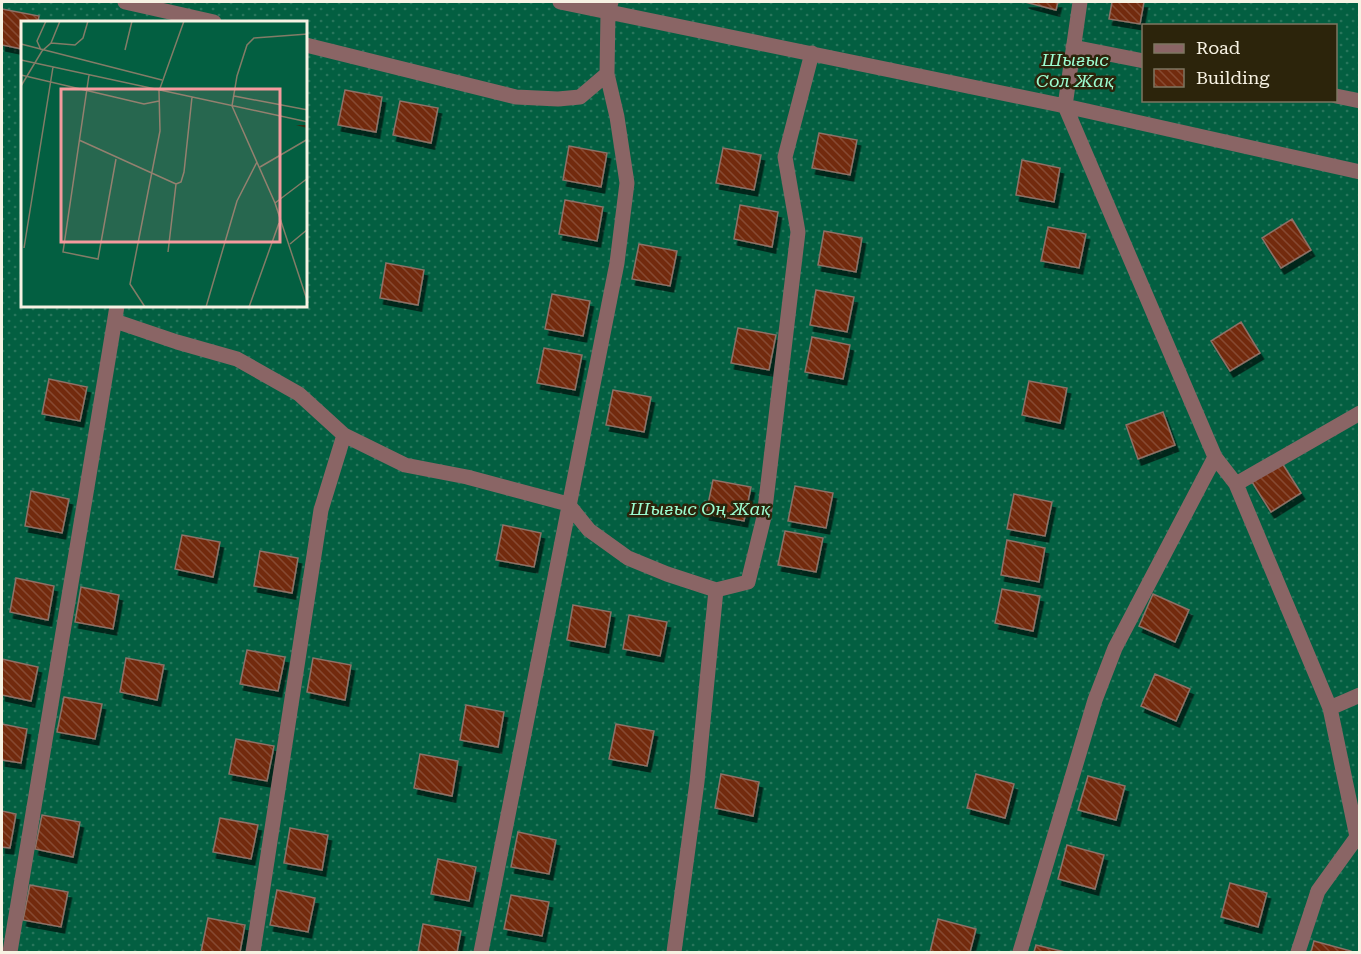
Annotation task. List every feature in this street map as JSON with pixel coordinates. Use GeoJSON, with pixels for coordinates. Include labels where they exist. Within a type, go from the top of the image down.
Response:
{"type":"FeatureCollection","features":[{"type":"Feature","properties":{"kind":"street"},"geometry":{"type":"LineString","coordinates":[[125,2],[209,21]]}},
{"type":"Feature","properties":{"kind":"street"},"geometry":{"type":"LineString","coordinates":[[560,2],[610,7],[1359,172]]}},
{"type":"Feature","properties":{"kind":"street"},"geometry":{"type":"LineString","coordinates":[[1080,2],[1065,106],[1215,457],[1236,484],[1330,708],[1358,839],[1318,891],[1298,952]]}},
{"type":"Feature","properties":{"kind":"street"},"geometry":{"type":"LineString","coordinates":[[481,952],[617,263],[627,183],[617,117],[607,74],[610,7]]}},
{"type":"Feature","properties":{"kind":"street"},"geometry":{"type":"LineString","coordinates":[[308,45],[516,97],[580,97],[607,74]]}},
{"type":"Feature","properties":{"kind":"street"},"geometry":{"type":"LineString","coordinates":[[1073,48],[1142,60]]}},
{"type":"Feature","properties":{"kind":"street"},"geometry":{"type":"LineString","coordinates":[[10,952],[116,313],[177,342],[237,359],[299,394],[344,435],[405,465],[467,477],[568,504],[589,530],[628,558],[667,574],[716,590],[748,582],[764,517],[798,232],[784,157],[812,53]]}},
{"type":"Feature","properties":{"kind":"street"},"geometry":{"type":"LineString","coordinates":[[1337,96],[1359,100]]}},
{"type":"Feature","properties":{"kind":"street"},"geometry":{"type":"LineString","coordinates":[[1236,484],[1359,413]]}},
{"type":"Feature","properties":{"kind":"street"},"geometry":{"type":"LineString","coordinates":[[253,952],[321,510],[344,435]]}},
{"type":"Feature","properties":{"kind":"street"},"geometry":{"type":"LineString","coordinates":[[1020,952],[1099,689],[1115,648],[1215,457]]}},
{"type":"Feature","properties":{"kind":"street"},"geometry":{"type":"LineString","coordinates":[[674,952],[697,782],[716,590]]}},
{"type":"Feature","properties":{"kind":"street"},"geometry":{"type":"LineString","coordinates":[[1330,708],[1359,695]]}},
{"type":"Feature","properties":{"kind":"green space","name":"Шығыс Оң Жақ"},"geometry":{"type":"Polygon","coordinates":[[[2,2],[1359,2],[1359,952],[2,952],[2,2]]]}},
{"type":"Feature","properties":{"kind":"building"},"geometry":{"type":"Polygon","coordinates":[[[1025,2],[1058,2],[1056,10],[1025,2]]]}},
{"type":"Feature","properties":{"kind":"building"},"geometry":{"type":"Polygon","coordinates":[[[1112,2],[1144,2],[1140,24],[1109,19],[1112,2]]]}},
{"type":"Feature","properties":{"kind":"building"},"geometry":{"type":"Polygon","coordinates":[[[2,9],[39,16],[38,21],[21,21],[21,49],[2,45],[2,9]]]}},
{"type":"Feature","properties":{"kind":"building"},"geometry":{"type":"Polygon","coordinates":[[[345,90],[382,97],[376,132],[338,125],[345,90]]]}},
{"type":"Feature","properties":{"kind":"building"},"geometry":{"type":"Polygon","coordinates":[[[400,101],[438,108],[431,143],[393,135],[400,101]]]}},
{"type":"Feature","properties":{"kind":"building"},"geometry":{"type":"Polygon","coordinates":[[[819,133],[857,140],[850,175],[812,168],[819,133]]]}},
{"type":"Feature","properties":{"kind":"building"},"geometry":{"type":"Polygon","coordinates":[[[569,146],[607,153],[601,187],[563,180],[569,146]]]}},
{"type":"Feature","properties":{"kind":"building"},"geometry":{"type":"Polygon","coordinates":[[[723,148],[761,155],[754,190],[716,183],[723,148]]]}},
{"type":"Feature","properties":{"kind":"building"},"geometry":{"type":"Polygon","coordinates":[[[1022,160],[1060,168],[1054,202],[1016,195],[1022,160]]]}},
{"type":"Feature","properties":{"kind":"building"},"geometry":{"type":"Polygon","coordinates":[[[565,200],[603,207],[597,241],[559,234],[565,200]]]}},
{"type":"Feature","properties":{"kind":"building"},"geometry":{"type":"Polygon","coordinates":[[[740,205],[778,212],[772,247],[734,239],[740,205]]]}},
{"type":"Feature","properties":{"kind":"building"},"geometry":{"type":"Polygon","coordinates":[[[1292,219],[1311,250],[1281,268],[1262,238],[1292,219]]]}},
{"type":"Feature","properties":{"kind":"building"},"geometry":{"type":"Polygon","coordinates":[[[1048,227],[1086,234],[1079,268],[1041,261],[1048,227]]]}},
{"type":"Feature","properties":{"kind":"building"},"geometry":{"type":"Polygon","coordinates":[[[824,231],[862,238],[856,272],[818,265],[824,231]]]}},
{"type":"Feature","properties":{"kind":"building"},"geometry":{"type":"Polygon","coordinates":[[[639,244],[677,251],[670,286],[632,279],[639,244]]]}},
{"type":"Feature","properties":{"kind":"building"},"geometry":{"type":"Polygon","coordinates":[[[386,263],[424,270],[418,305],[380,298],[386,263]]]}},
{"type":"Feature","properties":{"kind":"building"},"geometry":{"type":"Polygon","coordinates":[[[816,290],[854,297],[847,332],[810,325],[816,290]]]}},
{"type":"Feature","properties":{"kind":"building"},"geometry":{"type":"Polygon","coordinates":[[[552,294],[590,301],[583,336],[545,329],[552,294]]]}},
{"type":"Feature","properties":{"kind":"building"},"geometry":{"type":"Polygon","coordinates":[[[1241,322],[1260,353],[1230,371],[1211,341],[1241,322]]]}},
{"type":"Feature","properties":{"kind":"building"},"geometry":{"type":"Polygon","coordinates":[[[738,328],[776,335],[769,370],[731,363],[738,328]]]}},
{"type":"Feature","properties":{"kind":"building"},"geometry":{"type":"Polygon","coordinates":[[[812,337],[850,345],[843,379],[805,372],[812,337]]]}},
{"type":"Feature","properties":{"kind":"building"},"geometry":{"type":"Polygon","coordinates":[[[544,348],[582,355],[575,390],[537,383],[544,348]]]}},
{"type":"Feature","properties":{"kind":"building"},"geometry":{"type":"Polygon","coordinates":[[[49,379],[87,387],[80,421],[42,414],[49,379]]]}},
{"type":"Feature","properties":{"kind":"building"},"geometry":{"type":"Polygon","coordinates":[[[1029,381],[1067,388],[1060,423],[1022,415],[1029,381]]]}},
{"type":"Feature","properties":{"kind":"building"},"geometry":{"type":"Polygon","coordinates":[[[613,390],[651,397],[644,432],[606,425],[613,390]]]}},
{"type":"Feature","properties":{"kind":"building"},"geometry":{"type":"Polygon","coordinates":[[[1163,412],[1175,445],[1138,459],[1126,425],[1163,412]]]}},
{"type":"Feature","properties":{"kind":"building"},"geometry":{"type":"Polygon","coordinates":[[[1282,463],[1301,493],[1271,512],[1252,482],[1282,463]]]}},
{"type":"Feature","properties":{"kind":"building"},"geometry":{"type":"Polygon","coordinates":[[[713,480],[751,487],[744,521],[706,514],[713,480]]]}},
{"type":"Feature","properties":{"kind":"building"},"geometry":{"type":"Polygon","coordinates":[[[795,486],[833,493],[826,528],[788,521],[795,486]]]}},
{"type":"Feature","properties":{"kind":"building"},"geometry":{"type":"Polygon","coordinates":[[[31,491],[69,499],[62,533],[25,526],[31,491]]]}},
{"type":"Feature","properties":{"kind":"building"},"geometry":{"type":"Polygon","coordinates":[[[1014,494],[1052,502],[1045,536],[1007,529],[1014,494]]]}},
{"type":"Feature","properties":{"kind":"building"},"geometry":{"type":"Polygon","coordinates":[[[503,525],[541,533],[534,567],[496,560],[503,525]]]}},
{"type":"Feature","properties":{"kind":"building"},"geometry":{"type":"Polygon","coordinates":[[[785,531],[823,538],[816,572],[778,565],[785,531]]]}},
{"type":"Feature","properties":{"kind":"building"},"geometry":{"type":"Polygon","coordinates":[[[182,535],[220,542],[213,577],[175,569],[182,535]]]}},
{"type":"Feature","properties":{"kind":"building"},"geometry":{"type":"Polygon","coordinates":[[[1007,540],[1045,548],[1039,582],[1001,575],[1007,540]]]}},
{"type":"Feature","properties":{"kind":"building"},"geometry":{"type":"Polygon","coordinates":[[[260,551],[298,558],[292,593],[254,586],[260,551]]]}},
{"type":"Feature","properties":{"kind":"building"},"geometry":{"type":"Polygon","coordinates":[[[16,578],[54,586],[48,620],[10,612],[16,578]]]}},
{"type":"Feature","properties":{"kind":"building"},"geometry":{"type":"Polygon","coordinates":[[[81,587],[119,595],[113,629],[75,622],[81,587]]]}},
{"type":"Feature","properties":{"kind":"building"},"geometry":{"type":"Polygon","coordinates":[[[1002,589],[1040,596],[1033,631],[995,623],[1002,589]]]}},
{"type":"Feature","properties":{"kind":"building"},"geometry":{"type":"Polygon","coordinates":[[[1153,594],[1189,610],[1175,642],[1139,626],[1153,594]]]}},
{"type":"Feature","properties":{"kind":"building"},"geometry":{"type":"Polygon","coordinates":[[[573,605],[611,612],[605,647],[567,640],[573,605]]]}},
{"type":"Feature","properties":{"kind":"building"},"geometry":{"type":"Polygon","coordinates":[[[629,615],[667,622],[660,656],[623,649],[629,615]]]}},
{"type":"Feature","properties":{"kind":"building"},"geometry":{"type":"Polygon","coordinates":[[[247,650],[285,657],[278,691],[240,684],[247,650]]]}},
{"type":"Feature","properties":{"kind":"building"},"geometry":{"type":"Polygon","coordinates":[[[126,658],[164,665],[157,700],[120,692],[126,658]]]}},
{"type":"Feature","properties":{"kind":"building"},"geometry":{"type":"Polygon","coordinates":[[[313,658],[351,665],[345,700],[307,692],[313,658]]]}},
{"type":"Feature","properties":{"kind":"building"},"geometry":{"type":"Polygon","coordinates":[[[2,659],[38,667],[31,701],[2,695],[2,659]]]}},
{"type":"Feature","properties":{"kind":"building"},"geometry":{"type":"Polygon","coordinates":[[[1155,674],[1190,689],[1176,721],[1141,706],[1155,674]]]}},
{"type":"Feature","properties":{"kind":"building"},"geometry":{"type":"Polygon","coordinates":[[[64,697],[102,704],[95,739],[57,732],[64,697]]]}},
{"type":"Feature","properties":{"kind":"building"},"geometry":{"type":"Polygon","coordinates":[[[466,705],[504,712],[498,747],[460,740],[466,705]]]}},
{"type":"Feature","properties":{"kind":"building"},"geometry":{"type":"Polygon","coordinates":[[[2,724],[27,729],[21,763],[2,760],[2,724]]]}},
{"type":"Feature","properties":{"kind":"building"},"geometry":{"type":"Polygon","coordinates":[[[616,724],[654,731],[647,766],[609,759],[616,724]]]}},
{"type":"Feature","properties":{"kind":"building"},"geometry":{"type":"Polygon","coordinates":[[[236,739],[274,746],[267,781],[229,774],[236,739]]]}},
{"type":"Feature","properties":{"kind":"building"},"geometry":{"type":"Polygon","coordinates":[[[420,754],[458,761],[452,796],[414,788],[420,754]]]}},
{"type":"Feature","properties":{"kind":"building"},"geometry":{"type":"Polygon","coordinates":[[[721,774],[759,782],[753,816],[715,808],[721,774]]]}},
{"type":"Feature","properties":{"kind":"building"},"geometry":{"type":"Polygon","coordinates":[[[976,774],[1014,784],[1005,818],[967,808],[976,774]]]}},
{"type":"Feature","properties":{"kind":"building"},"geometry":{"type":"Polygon","coordinates":[[[1088,776],[1125,786],[1116,820],[1078,810],[1088,776]]]}},
{"type":"Feature","properties":{"kind":"building"},"geometry":{"type":"Polygon","coordinates":[[[2,811],[16,814],[10,848],[2,847],[2,811]]]}},
{"type":"Feature","properties":{"kind":"building"},"geometry":{"type":"Polygon","coordinates":[[[42,815],[80,822],[73,857],[35,849],[42,815]]]}},
{"type":"Feature","properties":{"kind":"building"},"geometry":{"type":"Polygon","coordinates":[[[220,818],[258,825],[251,859],[213,852],[220,818]]]}},
{"type":"Feature","properties":{"kind":"building"},"geometry":{"type":"Polygon","coordinates":[[[290,828],[328,835],[322,870],[284,863],[290,828]]]}},
{"type":"Feature","properties":{"kind":"building"},"geometry":{"type":"Polygon","coordinates":[[[518,832],[556,840],[549,874],[511,867],[518,832]]]}},
{"type":"Feature","properties":{"kind":"building"},"geometry":{"type":"Polygon","coordinates":[[[1067,845],[1104,855],[1095,889],[1058,879],[1067,845]]]}},
{"type":"Feature","properties":{"kind":"building"},"geometry":{"type":"Polygon","coordinates":[[[438,859],[476,867],[469,901],[431,894],[438,859]]]}},
{"type":"Feature","properties":{"kind":"building"},"geometry":{"type":"Polygon","coordinates":[[[1230,883],[1267,893],[1258,927],[1221,917],[1230,883]]]}},
{"type":"Feature","properties":{"kind":"building"},"geometry":{"type":"Polygon","coordinates":[[[30,885],[68,892],[61,927],[23,920],[30,885]]]}},
{"type":"Feature","properties":{"kind":"building"},"geometry":{"type":"Polygon","coordinates":[[[277,890],[315,898],[308,932],[270,925],[277,890]]]}},
{"type":"Feature","properties":{"kind":"building"},"geometry":{"type":"Polygon","coordinates":[[[511,895],[549,902],[542,936],[504,929],[511,895]]]}},
{"type":"Feature","properties":{"kind":"building"},"geometry":{"type":"Polygon","coordinates":[[[208,918],[245,925],[240,952],[201,952],[208,918]]]}},
{"type":"Feature","properties":{"kind":"building"},"geometry":{"type":"Polygon","coordinates":[[[938,919],[976,929],[970,952],[930,952],[938,919]]]}},
{"type":"Feature","properties":{"kind":"building"},"geometry":{"type":"Polygon","coordinates":[[[423,924],[461,931],[457,952],[418,952],[423,924]]]}},
{"type":"Feature","properties":{"kind":"building"},"geometry":{"type":"Polygon","coordinates":[[[1314,941],[1351,951],[1351,952],[1311,952],[1314,941]]]}},
{"type":"Feature","properties":{"kind":"building"},"geometry":{"type":"Polygon","coordinates":[[[1036,945],[1065,952],[1034,952],[1036,945]]]}},
{"type":"Feature","properties":{"kind":"park label","name":"Шығыс Сол Жақ"},"geometry":{"type":"Point","coordinates":[1075,70]}}]}
